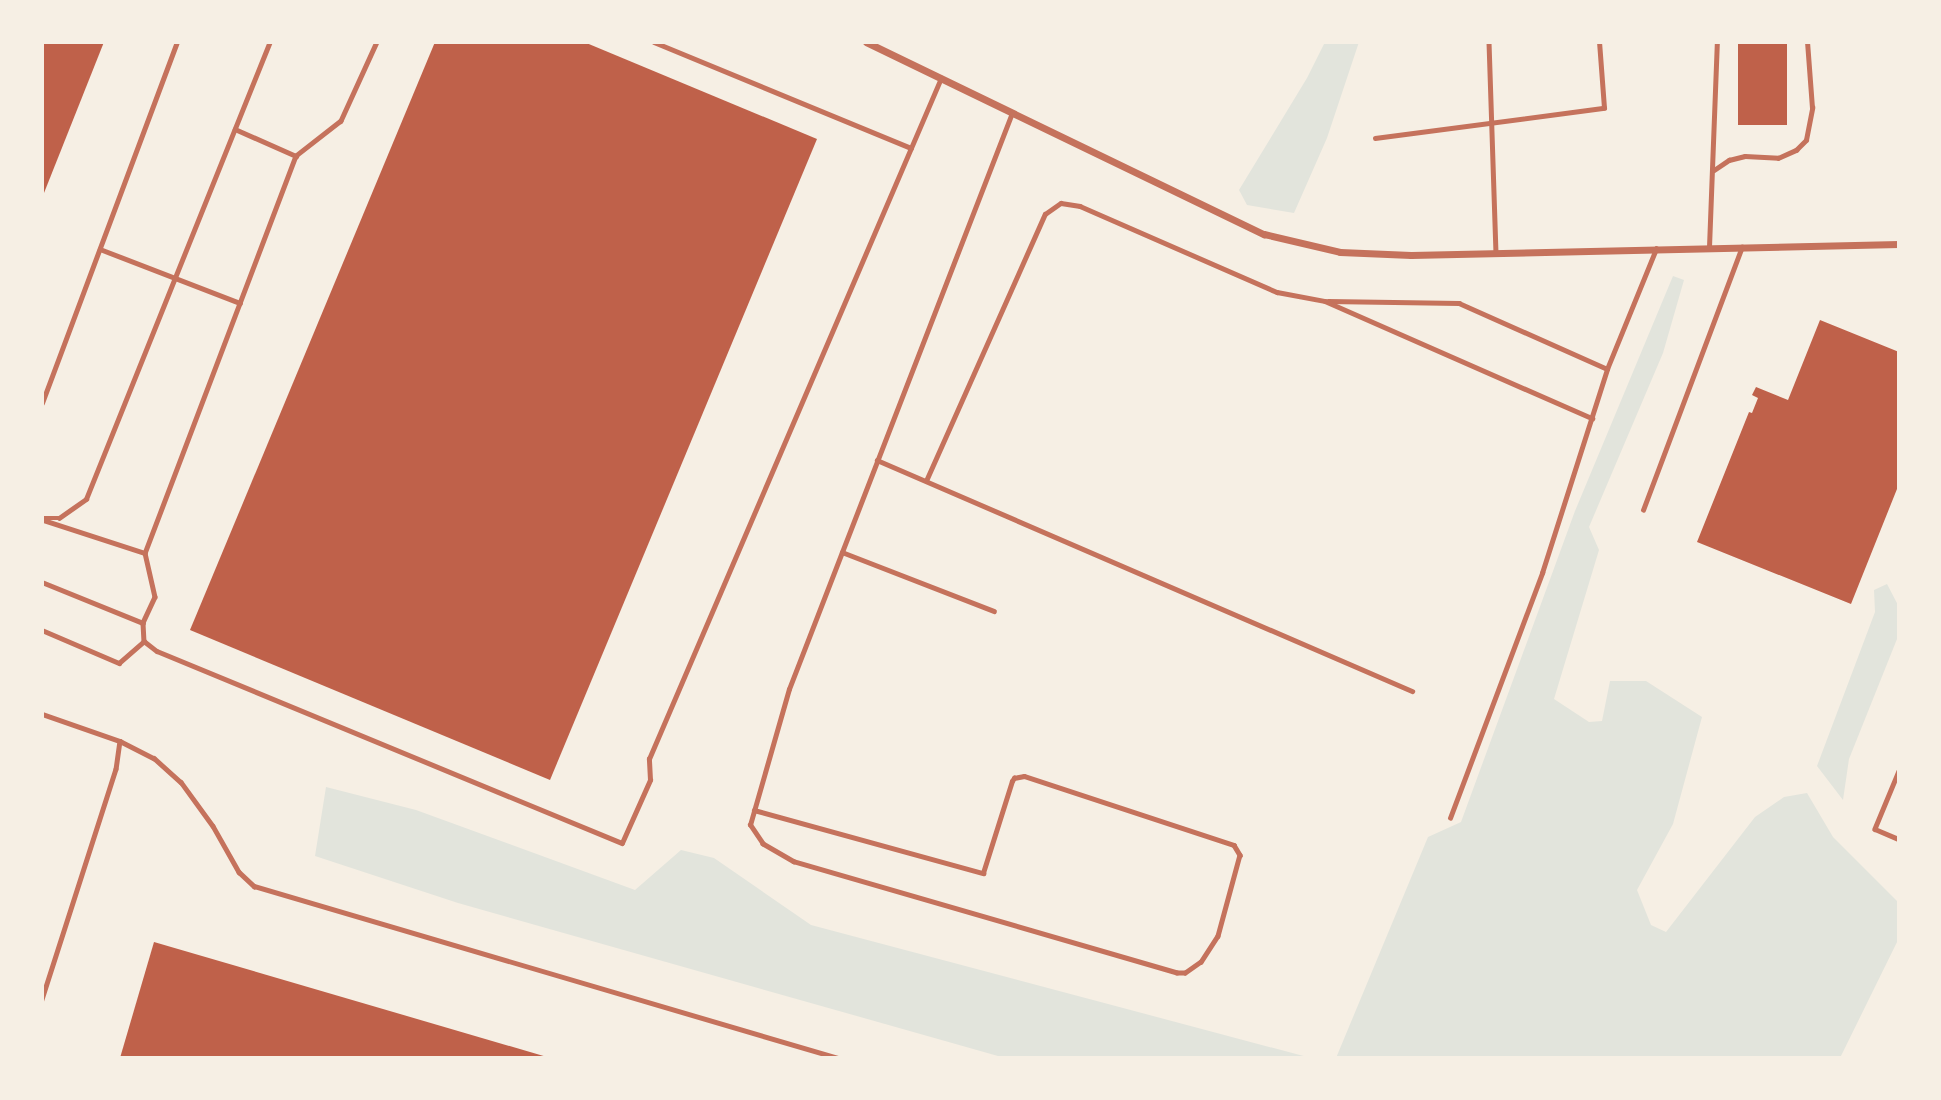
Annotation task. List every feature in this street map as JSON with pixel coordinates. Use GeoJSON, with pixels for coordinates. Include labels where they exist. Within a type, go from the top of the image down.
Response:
{"type":"FeatureCollection","features":[{"type":"Feature","properties":{"kind":"street"},"geometry":{"type":"LineString","coordinates":[[866,42],[1264,234],[1340,252],[1496,252],[1899,244]]}},
{"type":"Feature","properties":{"kind":"lane"},"geometry":{"type":"LineString","coordinates":[[42,403],[177,42]]}},
{"type":"Feature","properties":{"kind":"lane"},"geometry":{"type":"LineString","coordinates":[[42,519],[59,518],[86,499],[269,42]]}},
{"type":"Feature","properties":{"kind":"lane"},"geometry":{"type":"LineString","coordinates":[[377,42],[341,121],[296,156],[145,553],[155,597],[143,623],[144,641],[156,651],[622,843],[650,780],[649,759],[941,78]]}},
{"type":"Feature","properties":{"kind":"lane"},"geometry":{"type":"LineString","coordinates":[[654,42],[911,148]]}},
{"type":"Feature","properties":{"kind":"lane"},"geometry":{"type":"LineString","coordinates":[[1489,42],[1496,252]]}},
{"type":"Feature","properties":{"kind":"lane"},"geometry":{"type":"LineString","coordinates":[[1375,138],[1604,108],[1599,42]]}},
{"type":"Feature","properties":{"kind":"lane"},"geometry":{"type":"LineString","coordinates":[[1709,247],[1717,42]]}},
{"type":"Feature","properties":{"kind":"lane"},"geometry":{"type":"LineString","coordinates":[[1713,170],[1729,160],[1745,156],[1778,158],[1797,150],[1807,140],[1812,108],[1807,42]]}},
{"type":"Feature","properties":{"kind":"lane"},"geometry":{"type":"LineString","coordinates":[[754,810],[983,873],[1012,781],[1024,776],[1234,845],[1240,855],[1218,936],[1211,951],[1192,970],[1177,973],[794,862],[763,844],[750,825],[754,810],[789,689],[1012,113]]}},
{"type":"Feature","properties":{"kind":"lane"},"geometry":{"type":"LineString","coordinates":[[235,130],[296,156]]}},
{"type":"Feature","properties":{"kind":"lane"},"geometry":{"type":"LineString","coordinates":[[926,481],[1045,214],[1061,203],[1080,206],[1277,292],[1325,301],[1460,303],[1607,369]]}},
{"type":"Feature","properties":{"kind":"lane"},"geometry":{"type":"LineString","coordinates":[[1643,510],[1742,246]]}},
{"type":"Feature","properties":{"kind":"lane"},"geometry":{"type":"LineString","coordinates":[[1450,818],[1542,573],[1607,369],[1657,248]]}},
{"type":"Feature","properties":{"kind":"lane"},"geometry":{"type":"LineString","coordinates":[[100,249],[240,303]]}},
{"type":"Feature","properties":{"kind":"lane"},"geometry":{"type":"LineString","coordinates":[[1325,301],[1591,418]]}},
{"type":"Feature","properties":{"kind":"lane"},"geometry":{"type":"LineString","coordinates":[[877,460],[1412,691]]}},
{"type":"Feature","properties":{"kind":"lane"},"geometry":{"type":"LineString","coordinates":[[42,519],[145,553]]}},
{"type":"Feature","properties":{"kind":"lane"},"geometry":{"type":"LineString","coordinates":[[842,552],[993,611]]}},
{"type":"Feature","properties":{"kind":"lane"},"geometry":{"type":"LineString","coordinates":[[42,582],[143,623]]}},
{"type":"Feature","properties":{"kind":"lane"},"geometry":{"type":"LineString","coordinates":[[42,630],[120,663],[144,641]]}},
{"type":"Feature","properties":{"kind":"lane"},"geometry":{"type":"LineString","coordinates":[[42,714],[120,741],[154,758],[187,789],[213,826],[239,872],[254,886],[838,1058]]}},
{"type":"Feature","properties":{"kind":"lane"},"geometry":{"type":"LineString","coordinates":[[42,1000],[116,769],[120,741]]}},
{"type":"Feature","properties":{"kind":"lane"},"geometry":{"type":"LineString","coordinates":[[1899,771],[1875,829],[1899,839]]}},
{"type":"Feature","properties":{"kind":"shaded area"},"geometry":{"type":"Polygon","coordinates":[[[1325,42],[1359,42],[1327,138],[1294,213],[1247,205],[1239,190],[1307,78],[1325,42]]]}},
{"type":"Feature","properties":{"kind":"shaded area"},"geometry":{"type":"Polygon","coordinates":[[[1673,276],[1684,280],[1663,353],[1589,527],[1599,550],[1554,699],[1589,722],[1602,721],[1610,681],[1646,681],[1702,717],[1673,824],[1637,890],[1651,925],[1666,932],[1755,817],[1784,797],[1807,793],[1833,837],[1899,903],[1899,938],[1840,1058],[1336,1058],[1428,837],[1461,822],[1575,511],[1673,276]]]}},
{"type":"Feature","properties":{"kind":"shaded area"},"geometry":{"type":"Polygon","coordinates":[[[1887,584],[1899,607],[1899,634],[1849,759],[1843,800],[1817,766],[1875,612],[1874,590],[1887,584]]]}},
{"type":"Feature","properties":{"kind":"shaded area"},"geometry":{"type":"Polygon","coordinates":[[[326,787],[416,810],[635,890],[681,850],[714,858],[811,925],[1311,1058],[1005,1058],[458,903],[315,856],[326,787]]]}},
{"type":"Feature","properties":{"kind":"building"},"geometry":{"type":"Polygon","coordinates":[[[42,42],[104,42],[42,198],[42,42]]]}},
{"type":"Feature","properties":{"kind":"building"},"geometry":{"type":"Polygon","coordinates":[[[435,42],[584,42],[817,139],[550,780],[190,630],[435,42]]]}},
{"type":"Feature","properties":{"kind":"building"},"geometry":{"type":"Polygon","coordinates":[[[1738,42],[1787,42],[1787,125],[1738,125],[1738,42]]]}},
{"type":"Feature","properties":{"kind":"building"},"geometry":{"type":"Polygon","coordinates":[[[1820,320],[1899,352],[1899,484],[1851,604],[1697,542],[1749,412],[1752,413],[1758,398],[1752,395],[1756,387],[1788,400],[1820,320]]]}},
{"type":"Feature","properties":{"kind":"building"},"geometry":{"type":"Polygon","coordinates":[[[154,942],[547,1057],[547,1058],[120,1058],[154,942]]]}}]}
